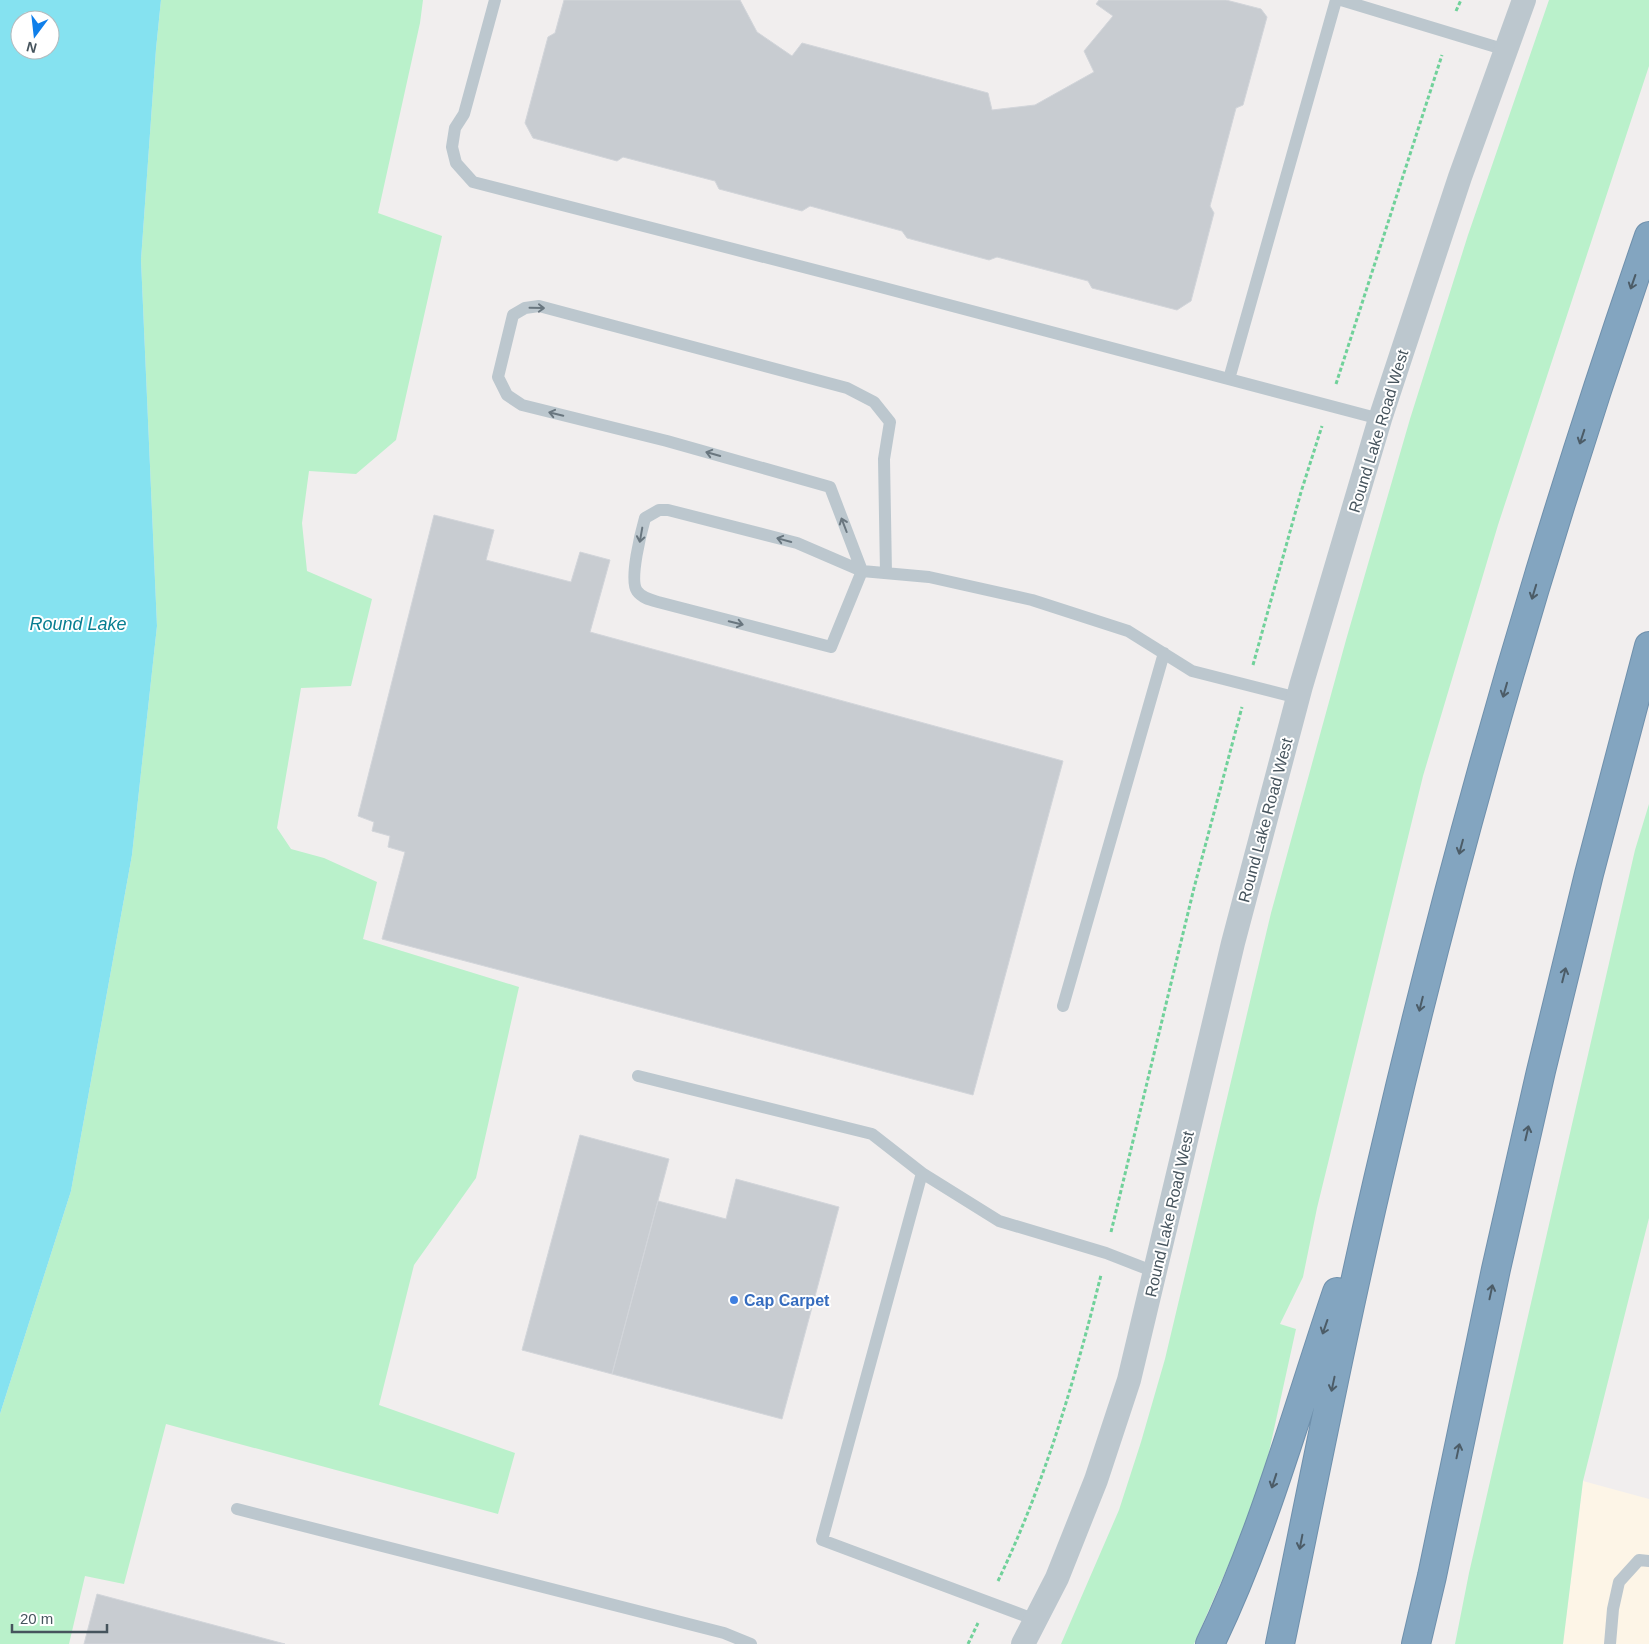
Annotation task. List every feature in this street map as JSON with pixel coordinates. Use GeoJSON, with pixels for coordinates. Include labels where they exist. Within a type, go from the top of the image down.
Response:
{"type":"FeatureCollection","features":[{"type":"Feature","properties":{"kind":"highway"},"geometry":{"type":"LineString","coordinates":[[1280,1644],[1347,1316],[1385,1148],[1443,916],[1531,601],[1573,464],[1649,236]]}},
{"type":"Feature","properties":{"kind":"highway"},"geometry":{"type":"LineString","coordinates":[[1416,1644],[1496,1269],[1541,1071],[1592,864],[1649,646]]}},
{"type":"Feature","properties":{"kind":"highway"},"geometry":{"type":"LineString","coordinates":[[1210,1644],[1256,1536],[1385,1148]]}},
{"type":"Feature","properties":{"kind":"highway"},"geometry":{"type":"LineString","coordinates":[[1434,1644],[1448,1499]]}},
{"type":"Feature","properties":{"kind":"street","name":"Round Lake Road West"},"geometry":{"type":"LineString","coordinates":[[1024,1644],[1057,1578],[1096,1480],[1129,1380],[1156,1272],[1232,943],[1298,698],[1380,419],[1460,177],[1524,0]]}},
{"type":"Feature","properties":{"kind":"lane"},"geometry":{"type":"LineString","coordinates":[[495,0],[464,114],[455,128],[452,147],[456,163],[473,182],[873,284],[1380,419]]}},
{"type":"Feature","properties":{"kind":"lane"},"geometry":{"type":"LineString","coordinates":[[1229,379],[1336,0]]}},
{"type":"Feature","properties":{"kind":"lane"},"geometry":{"type":"LineString","coordinates":[[1341,0],[1506,50]]}},
{"type":"Feature","properties":{"kind":"lane"},"geometry":{"type":"LineString","coordinates":[[886,573],[884,459],[890,422],[874,402],[847,388],[539,306],[524,308],[513,315],[498,377],[507,395],[522,405],[667,442],[830,487],[862,571],[831,647],[643,597],[636,591],[634,580],[641,531],[645,518],[659,510],[668,510],[797,543],[862,571],[929,577],[1032,600],[1128,631],[1192,671],[1298,698]]}},
{"type":"Feature","properties":{"kind":"lane"},"geometry":{"type":"LineString","coordinates":[[1063,1006],[1164,653]]}},
{"type":"Feature","properties":{"kind":"lane"},"geometry":{"type":"LineString","coordinates":[[638,1076],[872,1134],[922,1173],[999,1221],[1106,1253],[1156,1272]]}},
{"type":"Feature","properties":{"kind":"lane"},"geometry":{"type":"LineString","coordinates":[[922,1173],[822,1540],[1036,1620]]}},
{"type":"Feature","properties":{"kind":"lane"},"geometry":{"type":"LineString","coordinates":[[237,1509],[722,1638],[751,1644]]}},
{"type":"Feature","properties":{"kind":"lane"},"geometry":{"type":"LineString","coordinates":[[1610,1644],[1613,1608],[1619,1582],[1639,1560],[1649,1561]]}},
{"type":"Feature","properties":{"kind":"path"},"geometry":{"type":"LineString","coordinates":[[968,1644],[1014,1548],[1065,1409],[1085,1340],[1194,888],[1247,686],[1301,492],[1461,0]]}},
{"type":"Feature","properties":{"kind":"shaded area"},"geometry":{"type":"Polygon","coordinates":[[[1583,1481],[1649,1499],[1649,1644],[1563,1644],[1583,1481]]]}},
{"type":"Feature","properties":{"kind":"green space"},"geometry":{"type":"Polygon","coordinates":[[[161,0],[423,0],[420,23],[378,213],[442,236],[396,440],[356,474],[309,471],[302,523],[307,571],[372,599],[351,686],[301,688],[277,828],[291,849],[324,858],[377,882],[363,939],[519,987],[476,1178],[414,1265],[379,1405],[515,1453],[498,1514],[166,1424],[124,1584],[85,1576],[69,1644],[0,1644],[0,1414],[71,1191],[132,855],[157,626],[141,260],[161,0]]]}},
{"type":"Feature","properties":{"kind":"green space"},"geometry":{"type":"Polygon","coordinates":[[[1549,0],[1649,0],[1649,66],[1498,525],[1423,776],[1317,1208],[1303,1277],[1280,1324],[1296,1329],[1265,1470],[1248,1520],[1194,1644],[1061,1644],[1119,1510],[1141,1442],[1165,1359],[1271,913],[1346,640],[1410,419],[1468,235],[1549,0]]]}},
{"type":"Feature","properties":{"kind":"green space"},"geometry":{"type":"Polygon","coordinates":[[[1649,804],[1649,1218],[1583,1481],[1563,1644],[1455,1644],[1469,1573],[1635,850],[1649,804]]]}},
{"type":"Feature","properties":{"kind":"water","name":"Round Lake"},"geometry":{"type":"Polygon","coordinates":[[[0,0],[161,0],[141,260],[157,626],[132,855],[71,1191],[0,1414],[0,0]]]}},
{"type":"Feature","properties":{"kind":"building"},"geometry":{"type":"Polygon","coordinates":[[[564,0],[740,0],[757,32],[792,56],[802,43],[988,93],[992,110],[1035,105],[1094,72],[1084,51],[1113,16],[1096,4],[1099,0],[1226,0],[1261,9],[1267,17],[1243,105],[1236,108],[1210,206],[1214,213],[1191,301],[1177,310],[1092,288],[1088,281],[997,257],[989,260],[907,238],[902,231],[810,206],[802,211],[719,189],[715,181],[623,157],[617,161],[533,138],[525,123],[548,37],[555,33],[564,0]]]}},
{"type":"Feature","properties":{"kind":"building"},"geometry":{"type":"Polygon","coordinates":[[[434,515],[494,530],[486,560],[571,582],[580,552],[610,560],[590,632],[1063,761],[973,1095],[382,939],[405,852],[388,847],[390,836],[372,831],[374,822],[358,816],[434,515]]]}},
{"type":"Feature","properties":{"kind":"building"},"geometry":{"type":"Polygon","coordinates":[[[580,1135],[669,1159],[612,1374],[522,1350],[580,1135]]]}},
{"type":"Feature","properties":{"kind":"building"},"geometry":{"type":"Polygon","coordinates":[[[736,1179],[839,1207],[782,1419],[612,1374],[658,1201],[726,1219],[736,1179]]]}},
{"type":"Feature","properties":{"kind":"building"},"geometry":{"type":"Polygon","coordinates":[[[97,1594],[285,1644],[84,1644],[97,1594]]]}},
{"type":"Feature","properties":{"kind":"place","name":"Cap Carpet"},"geometry":{"type":"Point","coordinates":[734,1300]}}]}
